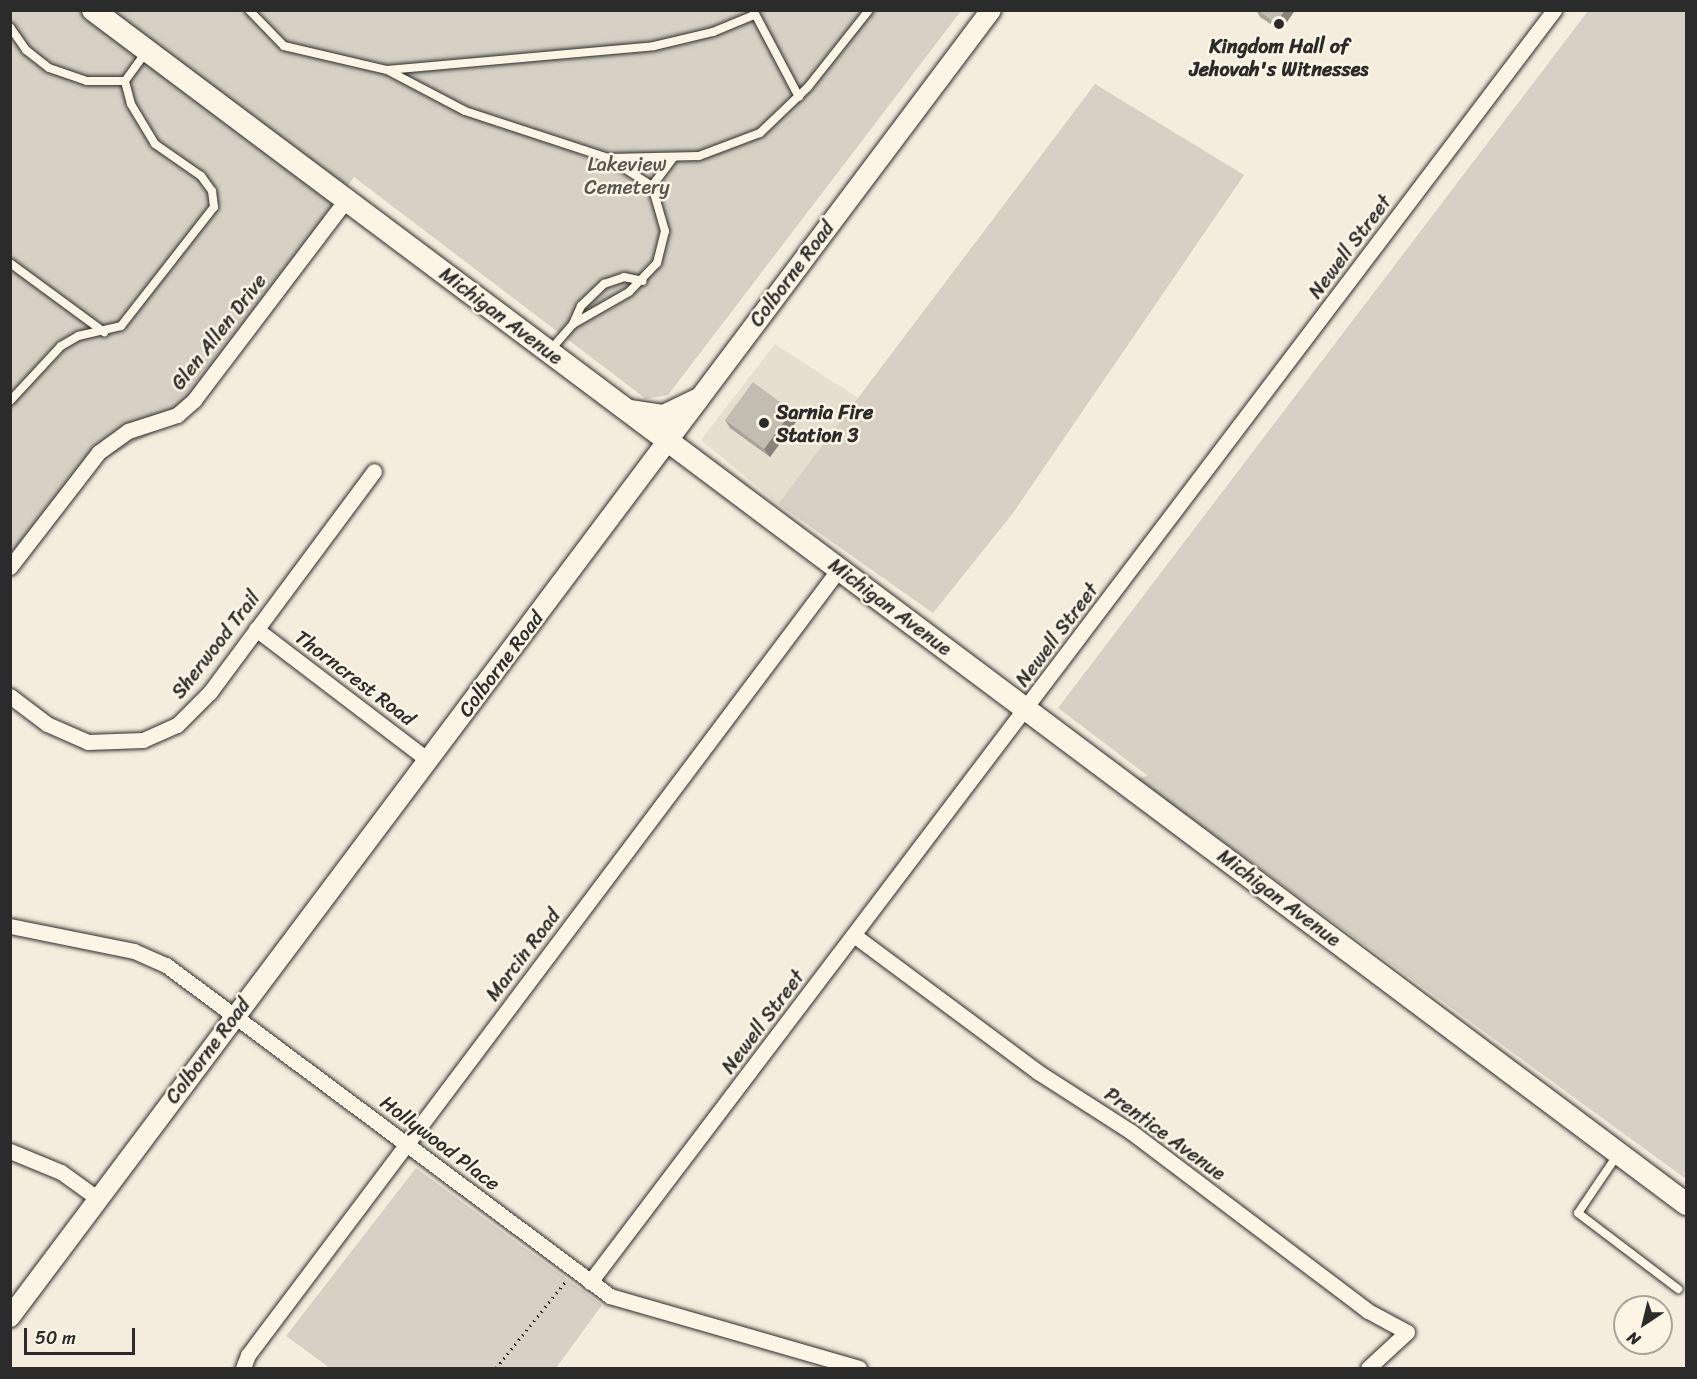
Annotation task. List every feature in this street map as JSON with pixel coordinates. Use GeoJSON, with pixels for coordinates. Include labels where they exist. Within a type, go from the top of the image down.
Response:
{"type":"FeatureCollection","features":[{"type":"Feature","properties":{"kind":"main road","name":"Michigan Avenue"},"geometry":{"type":"LineString","coordinates":[[93,10],[1686,1204]]}},
{"type":"Feature","properties":{"kind":"main road"},"geometry":{"type":"LineString","coordinates":[[627,409],[664,416],[697,400]]}},
{"type":"Feature","properties":{"kind":"street","name":"Colborne Road"},"geometry":{"type":"LineString","coordinates":[[10,1317],[97,1198],[992,10]]}},
{"type":"Feature","properties":{"kind":"street","name":"Newell Street"},"geometry":{"type":"LineString","coordinates":[[590,1282],[1028,709],[1554,10]]}},
{"type":"Feature","properties":{"kind":"street","name":"Glen Allen Drive"},"geometry":{"type":"LineString","coordinates":[[10,567],[99,452],[128,431],[177,415],[194,400],[346,200]]}},
{"type":"Feature","properties":{"kind":"street","name":"Sherwood Trail"},"geometry":{"type":"LineString","coordinates":[[10,696],[76,738],[103,744],[143,740],[177,725],[199,706],[374,471]]}},
{"type":"Feature","properties":{"kind":"street","name":"Marcin Road"},"geometry":{"type":"LineString","coordinates":[[243,1368],[248,1355],[839,569]]}},
{"type":"Feature","properties":{"kind":"street","name":"Thorncrest Road"},"geometry":{"type":"LineString","coordinates":[[256,629],[428,760]]}},
{"type":"Feature","properties":{"kind":"street","name":"Hollywood Place"},"geometry":{"type":"LineString","coordinates":[[10,926],[144,954],[235,1016],[590,1282],[631,1304],[859,1368]]}},
{"type":"Feature","properties":{"kind":"street","name":"Prentice Avenue"},"geometry":{"type":"LineString","coordinates":[[855,936],[1038,1072],[1130,1131],[1368,1311],[1407,1332],[1368,1368]]}},
{"type":"Feature","properties":{"kind":"street"},"geometry":{"type":"LineString","coordinates":[[10,1151],[61,1172],[97,1198]]}},
{"type":"Feature","properties":{"kind":"lane"},"geometry":{"type":"LineString","coordinates":[[249,10],[284,46],[387,70],[465,111],[608,158],[652,186],[665,241],[657,264],[643,281],[573,324],[548,351]]}},
{"type":"Feature","properties":{"kind":"lane"},"geometry":{"type":"LineString","coordinates":[[608,158],[673,158],[736,146],[760,133],[799,97],[869,10]]}},
{"type":"Feature","properties":{"kind":"lane"},"geometry":{"type":"LineString","coordinates":[[387,70],[654,46],[713,32],[754,13],[799,97]]}},
{"type":"Feature","properties":{"kind":"lane"},"geometry":{"type":"LineString","coordinates":[[10,27],[26,50],[49,68],[87,81],[126,81]]}},
{"type":"Feature","properties":{"kind":"lane"},"geometry":{"type":"LineString","coordinates":[[126,81],[147,51]]}},
{"type":"Feature","properties":{"kind":"lane"},"geometry":{"type":"LineString","coordinates":[[10,401],[61,346],[104,332],[128,319],[210,216],[215,199],[195,170],[155,144],[143,129],[126,81]]}},
{"type":"Feature","properties":{"kind":"lane"},"geometry":{"type":"LineString","coordinates":[[652,186],[673,158]]}},
{"type":"Feature","properties":{"kind":"lane"},"geometry":{"type":"LineString","coordinates":[[10,263],[104,332]]}},
{"type":"Feature","properties":{"kind":"lane"},"geometry":{"type":"LineString","coordinates":[[573,324],[581,306],[604,284],[624,277],[643,281]]}},
{"type":"Feature","properties":{"kind":"lane"},"geometry":{"type":"LineString","coordinates":[[1619,1153],[1578,1213],[1678,1289]]}},
{"type":"Feature","properties":{"kind":"path"},"geometry":{"type":"LineString","coordinates":[[496,1368],[574,1270]]}},
{"type":"Feature","properties":{"kind":"shaded area"},"geometry":{"type":"Polygon","coordinates":[[[775,344],[858,398],[778,504],[701,440],[775,344]]]}},
{"type":"Feature","properties":{"kind":"green space","name":"Lakeview Cemetery"},"geometry":{"type":"Polygon","coordinates":[[[11,11],[961,11],[668,395],[646,399],[354,177],[210,379],[169,424],[96,464],[11,560],[11,11]]]}},
{"type":"Feature","properties":{"kind":"green space"},"geometry":{"type":"Polygon","coordinates":[[[1588,11],[1686,11],[1686,1179],[1136,778],[1148,776],[1058,708],[1588,11]]]}},
{"type":"Feature","properties":{"kind":"green space"},"geometry":{"type":"Polygon","coordinates":[[[1095,84],[1244,175],[1013,513],[933,613],[778,504],[1095,84]]]}},
{"type":"Feature","properties":{"kind":"green space"},"geometry":{"type":"Polygon","coordinates":[[[416,1168],[602,1305],[556,1368],[330,1368],[286,1336],[416,1168]]]}},
{"type":"Feature","properties":{"kind":"building"},"geometry":{"type":"Polygon","coordinates":[[[1257,10],[1285,10],[1276,23],[1257,10]]]}},
{"type":"Feature","properties":{"kind":"building","name":"Sarnia Fire Station 3"},"geometry":{"type":"Polygon","coordinates":[[[753,382],[792,411],[764,449],[725,420],[753,382]]]}},
{"type":"Feature","properties":{"kind":"place","name":"Kingdom Hall of Jehovah's Witnesses"},"geometry":{"type":"Point","coordinates":[1279,24]}},
{"type":"Feature","properties":{"kind":"place","name":"Sarnia Fire Station 3"},"geometry":{"type":"Point","coordinates":[764,423]}}]}
